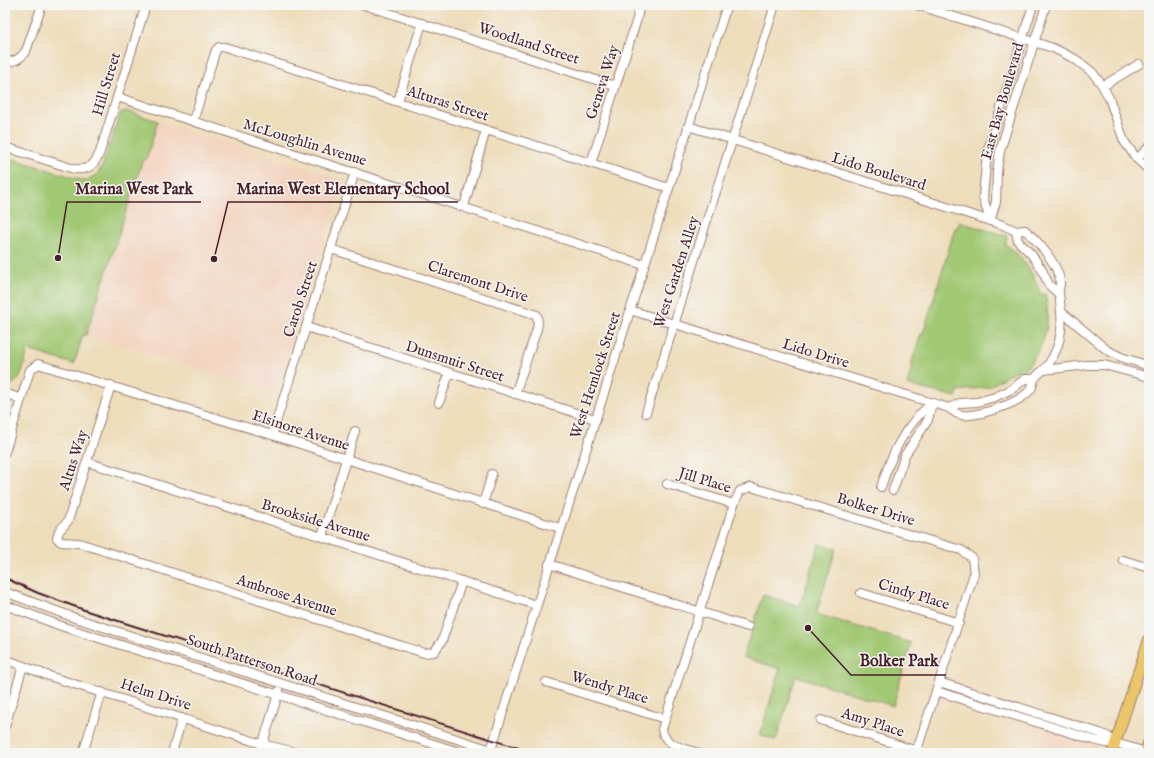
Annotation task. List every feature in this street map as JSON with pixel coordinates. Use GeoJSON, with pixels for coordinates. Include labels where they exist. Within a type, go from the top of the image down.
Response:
{"type":"FeatureCollection","features":[{"type":"Feature","properties":{"kind":"main road"},"geometry":{"type":"LineString","coordinates":[[1112,753],[1149,639]]}},
{"type":"Feature","properties":{"kind":"main road"},"geometry":{"type":"LineString","coordinates":[[1145,752],[1149,741]]}},
{"type":"Feature","properties":{"kind":"street"},"geometry":{"type":"LineString","coordinates":[[5,62],[14,62],[26,51],[42,5]]}},
{"type":"Feature","properties":{"kind":"street","name":"Hill Street"},"geometry":{"type":"LineString","coordinates":[[5,147],[74,169],[89,168],[98,158],[146,5]]}},
{"type":"Feature","properties":{"kind":"street","name":"Woodland Street"},"geometry":{"type":"LineString","coordinates":[[364,5],[616,86]]}},
{"type":"Feature","properties":{"kind":"street","name":"West Hemlock Street"},"geometry":{"type":"LineString","coordinates":[[490,751],[727,5]]}},
{"type":"Feature","properties":{"kind":"street","name":"West Garden Alley"},"geometry":{"type":"LineString","coordinates":[[646,413],[672,323],[730,139],[775,5]]}},
{"type":"Feature","properties":{"kind":"street"},"geometry":{"type":"LineString","coordinates":[[918,5],[1023,38],[1061,51],[1076,59],[1092,72],[1103,86],[1111,104],[1120,132],[1137,159],[1149,170]]}},
{"type":"Feature","properties":{"kind":"street","name":"East Bay Boulevard"},"geometry":{"type":"LineString","coordinates":[[990,221],[983,197],[987,153],[1033,5]]}},
{"type":"Feature","properties":{"kind":"street","name":"East Bay Boulevard"},"geometry":{"type":"LineString","coordinates":[[990,221],[996,202],[997,171],[1000,151],[1046,5]]}},
{"type":"Feature","properties":{"kind":"street","name":"Geneva Way"},"geometry":{"type":"LineString","coordinates":[[591,164],[637,19],[637,7]]}},
{"type":"Feature","properties":{"kind":"street"},"geometry":{"type":"LineString","coordinates":[[398,101],[422,24]]}},
{"type":"Feature","properties":{"kind":"street","name":"Alturas Street"},"geometry":{"type":"LineString","coordinates":[[193,121],[216,50],[219,47],[231,48],[669,188]]}},
{"type":"Feature","properties":{"kind":"street"},"geometry":{"type":"LineString","coordinates":[[1103,86],[1139,64]]}},
{"type":"Feature","properties":{"kind":"street","name":"McLoughlin Avenue"},"geometry":{"type":"LineString","coordinates":[[117,97],[464,206],[644,265]]}},
{"type":"Feature","properties":{"kind":"street","name":"Lido Boulevard"},"geometry":{"type":"LineString","coordinates":[[688,126],[990,221],[1016,231],[1025,230],[1042,247],[1060,282],[1058,293],[1062,312],[1058,343],[1051,360],[1044,370]]}},
{"type":"Feature","properties":{"kind":"street"},"geometry":{"type":"LineString","coordinates":[[464,206],[486,130]]}},
{"type":"Feature","properties":{"kind":"street"},"geometry":{"type":"LineString","coordinates":[[1137,159],[1149,147]]}},
{"type":"Feature","properties":{"kind":"street","name":"Carob Street"},"geometry":{"type":"LineString","coordinates":[[272,435],[355,172]]}},
{"type":"Feature","properties":{"kind":"street","name":"Lido Boulevard"},"geometry":{"type":"LineString","coordinates":[[1016,231],[1018,240],[1041,268],[1049,285],[1058,293]]}},
{"type":"Feature","properties":{"kind":"street","name":"Claremont Drive"},"geometry":{"type":"LineString","coordinates":[[331,249],[537,315],[537,329],[514,394]]}},
{"type":"Feature","properties":{"kind":"street","name":"Lido Drive"},"geometry":{"type":"LineString","coordinates":[[630,310],[949,408],[956,415],[964,416],[1000,408],[1018,399],[1031,389],[1034,379],[1044,370]]}},
{"type":"Feature","properties":{"kind":"street"},"geometry":{"type":"LineString","coordinates":[[1062,312],[1106,350],[1121,357],[1149,366]]}},
{"type":"Feature","properties":{"kind":"street","name":"Dunsmuir Street"},"geometry":{"type":"LineString","coordinates":[[306,327],[448,374],[595,419]]}},
{"type":"Feature","properties":{"kind":"street","name":"Elsinore Avenue"},"geometry":{"type":"LineString","coordinates":[[21,398],[30,370],[33,366],[38,364],[47,366],[347,458],[483,504],[560,528]]}},
{"type":"Feature","properties":{"kind":"street"},"geometry":{"type":"LineString","coordinates":[[1044,370],[1087,365],[1104,365],[1149,377]]}},
{"type":"Feature","properties":{"kind":"street"},"geometry":{"type":"LineString","coordinates":[[439,403],[448,374]]}},
{"type":"Feature","properties":{"kind":"street","name":"Lido Drive"},"geometry":{"type":"LineString","coordinates":[[949,408],[960,403],[977,402],[995,397],[1012,389],[1025,379],[1034,379]]}},
{"type":"Feature","properties":{"kind":"street","name":"Altus Way"},"geometry":{"type":"LineString","coordinates":[[58,540],[59,531],[68,521],[111,385]]}},
{"type":"Feature","properties":{"kind":"street"},"geometry":{"type":"LineString","coordinates":[[5,393],[21,398],[5,452]]}},
{"type":"Feature","properties":{"kind":"street"},"geometry":{"type":"LineString","coordinates":[[881,487],[892,456],[904,432],[917,415],[932,403]]}},
{"type":"Feature","properties":{"kind":"street"},"geometry":{"type":"LineString","coordinates":[[893,490],[905,455],[928,420],[932,403]]}},
{"type":"Feature","properties":{"kind":"street"},"geometry":{"type":"LineString","coordinates":[[322,536],[355,431]]}},
{"type":"Feature","properties":{"kind":"street","name":"Brookside Avenue"},"geometry":{"type":"LineString","coordinates":[[87,462],[536,605]]}},
{"type":"Feature","properties":{"kind":"street"},"geometry":{"type":"LineString","coordinates":[[483,504],[492,474]]}},
{"type":"Feature","properties":{"kind":"street","name":"Jill Place"},"geometry":{"type":"LineString","coordinates":[[667,484],[734,504]]}},
{"type":"Feature","properties":{"kind":"street","name":"Bolker Drive"},"geometry":{"type":"LineString","coordinates":[[698,753],[674,745],[666,740],[662,729],[734,504],[740,491],[746,487],[755,487],[961,550],[972,558],[975,568],[959,623],[917,752]]}},
{"type":"Feature","properties":{"kind":"street","name":"Ambrose Avenue"},"geometry":{"type":"LineString","coordinates":[[58,540],[64,543],[79,543],[424,653],[434,652],[442,641],[462,581]]}},
{"type":"Feature","properties":{"kind":"street"},"geometry":{"type":"LineString","coordinates":[[1123,560],[1149,568]]}},
{"type":"Feature","properties":{"kind":"street"},"geometry":{"type":"LineString","coordinates":[[549,564],[748,627]]}},
{"type":"Feature","properties":{"kind":"street","name":"South Patterson Road"},"geometry":{"type":"LineString","coordinates":[[5,592],[78,619],[490,751],[501,753]]}},
{"type":"Feature","properties":{"kind":"street","name":"Cindy Place"},"geometry":{"type":"LineString","coordinates":[[861,593],[959,623]]}},
{"type":"Feature","properties":{"kind":"street","name":"South Patterson Road"},"geometry":{"type":"LineString","coordinates":[[5,605],[64,627],[462,753]]}},
{"type":"Feature","properties":{"kind":"street","name":"Helm Drive"},"geometry":{"type":"LineString","coordinates":[[5,660],[262,744],[299,753]]}},
{"type":"Feature","properties":{"kind":"street"},"geometry":{"type":"LineString","coordinates":[[5,726],[23,666]]}},
{"type":"Feature","properties":{"kind":"street","name":"Wendy Place"},"geometry":{"type":"LineString","coordinates":[[546,682],[665,719]]}},
{"type":"Feature","properties":{"kind":"street"},"geometry":{"type":"LineString","coordinates":[[939,682],[1100,733],[1116,743]]}},
{"type":"Feature","properties":{"kind":"street"},"geometry":{"type":"LineString","coordinates":[[260,753],[281,684]]}},
{"type":"Feature","properties":{"kind":"street"},"geometry":{"type":"LineString","coordinates":[[936,691],[1100,742],[1116,743],[1145,752]]}},
{"type":"Feature","properties":{"kind":"street"},"geometry":{"type":"LineString","coordinates":[[84,753],[102,692]]}},
{"type":"Feature","properties":{"kind":"street"},"geometry":{"type":"LineString","coordinates":[[172,753],[182,718]]}},
{"type":"Feature","properties":{"kind":"street","name":"Amy Place"},"geometry":{"type":"LineString","coordinates":[[821,720],[917,752]]}},
{"type":"Feature","properties":{"kind":"shaded area"},"geometry":{"type":"Polygon","coordinates":[[[158,121],[343,179],[276,392],[86,335],[143,159],[146,160],[158,121]]]}},
{"type":"Feature","properties":{"kind":"shaded area"},"geometry":{"type":"Polygon","coordinates":[[[1046,730],[1104,748],[1103,753],[1038,753],[1046,730]]]}},
{"type":"Feature","properties":{"kind":"green space"},"geometry":{"type":"Polygon","coordinates":[[[126,111],[158,121],[146,160],[143,159],[86,335],[83,335],[74,364],[28,350],[19,378],[11,385],[5,385],[5,174],[10,158],[85,181],[97,174],[102,167],[120,113],[126,111]]]}},
{"type":"Feature","properties":{"kind":"green space"},"geometry":{"type":"Polygon","coordinates":[[[959,222],[1007,236],[1005,244],[1018,254],[1028,266],[1041,295],[1045,294],[1047,316],[1044,337],[1040,347],[1035,357],[1020,374],[1016,370],[989,387],[958,391],[956,397],[907,385],[913,364],[911,364],[921,334],[923,334],[955,228],[957,228],[959,222]]]}},
{"type":"Feature","properties":{"kind":"green space"},"geometry":{"type":"Polygon","coordinates":[[[819,544],[836,549],[816,614],[911,643],[893,706],[796,676],[776,740],[760,735],[780,669],[743,657],[763,595],[800,606],[819,544]]]}},
{"type":"Feature","properties":{"kind":"railway"},"geometry":{"type":"LineString","coordinates":[[5,578],[38,593],[90,612],[534,753]]}},
{"type":"Feature","properties":{"kind":"place","name":"Marina West Park"},"geometry":{"type":"Point","coordinates":[58,258]}},
{"type":"Feature","properties":{"kind":"place","name":"Marina West Elementary School"},"geometry":{"type":"Point","coordinates":[214,259]}},
{"type":"Feature","properties":{"kind":"place","name":"Bolker Park"},"geometry":{"type":"Point","coordinates":[808,628]}}]}
